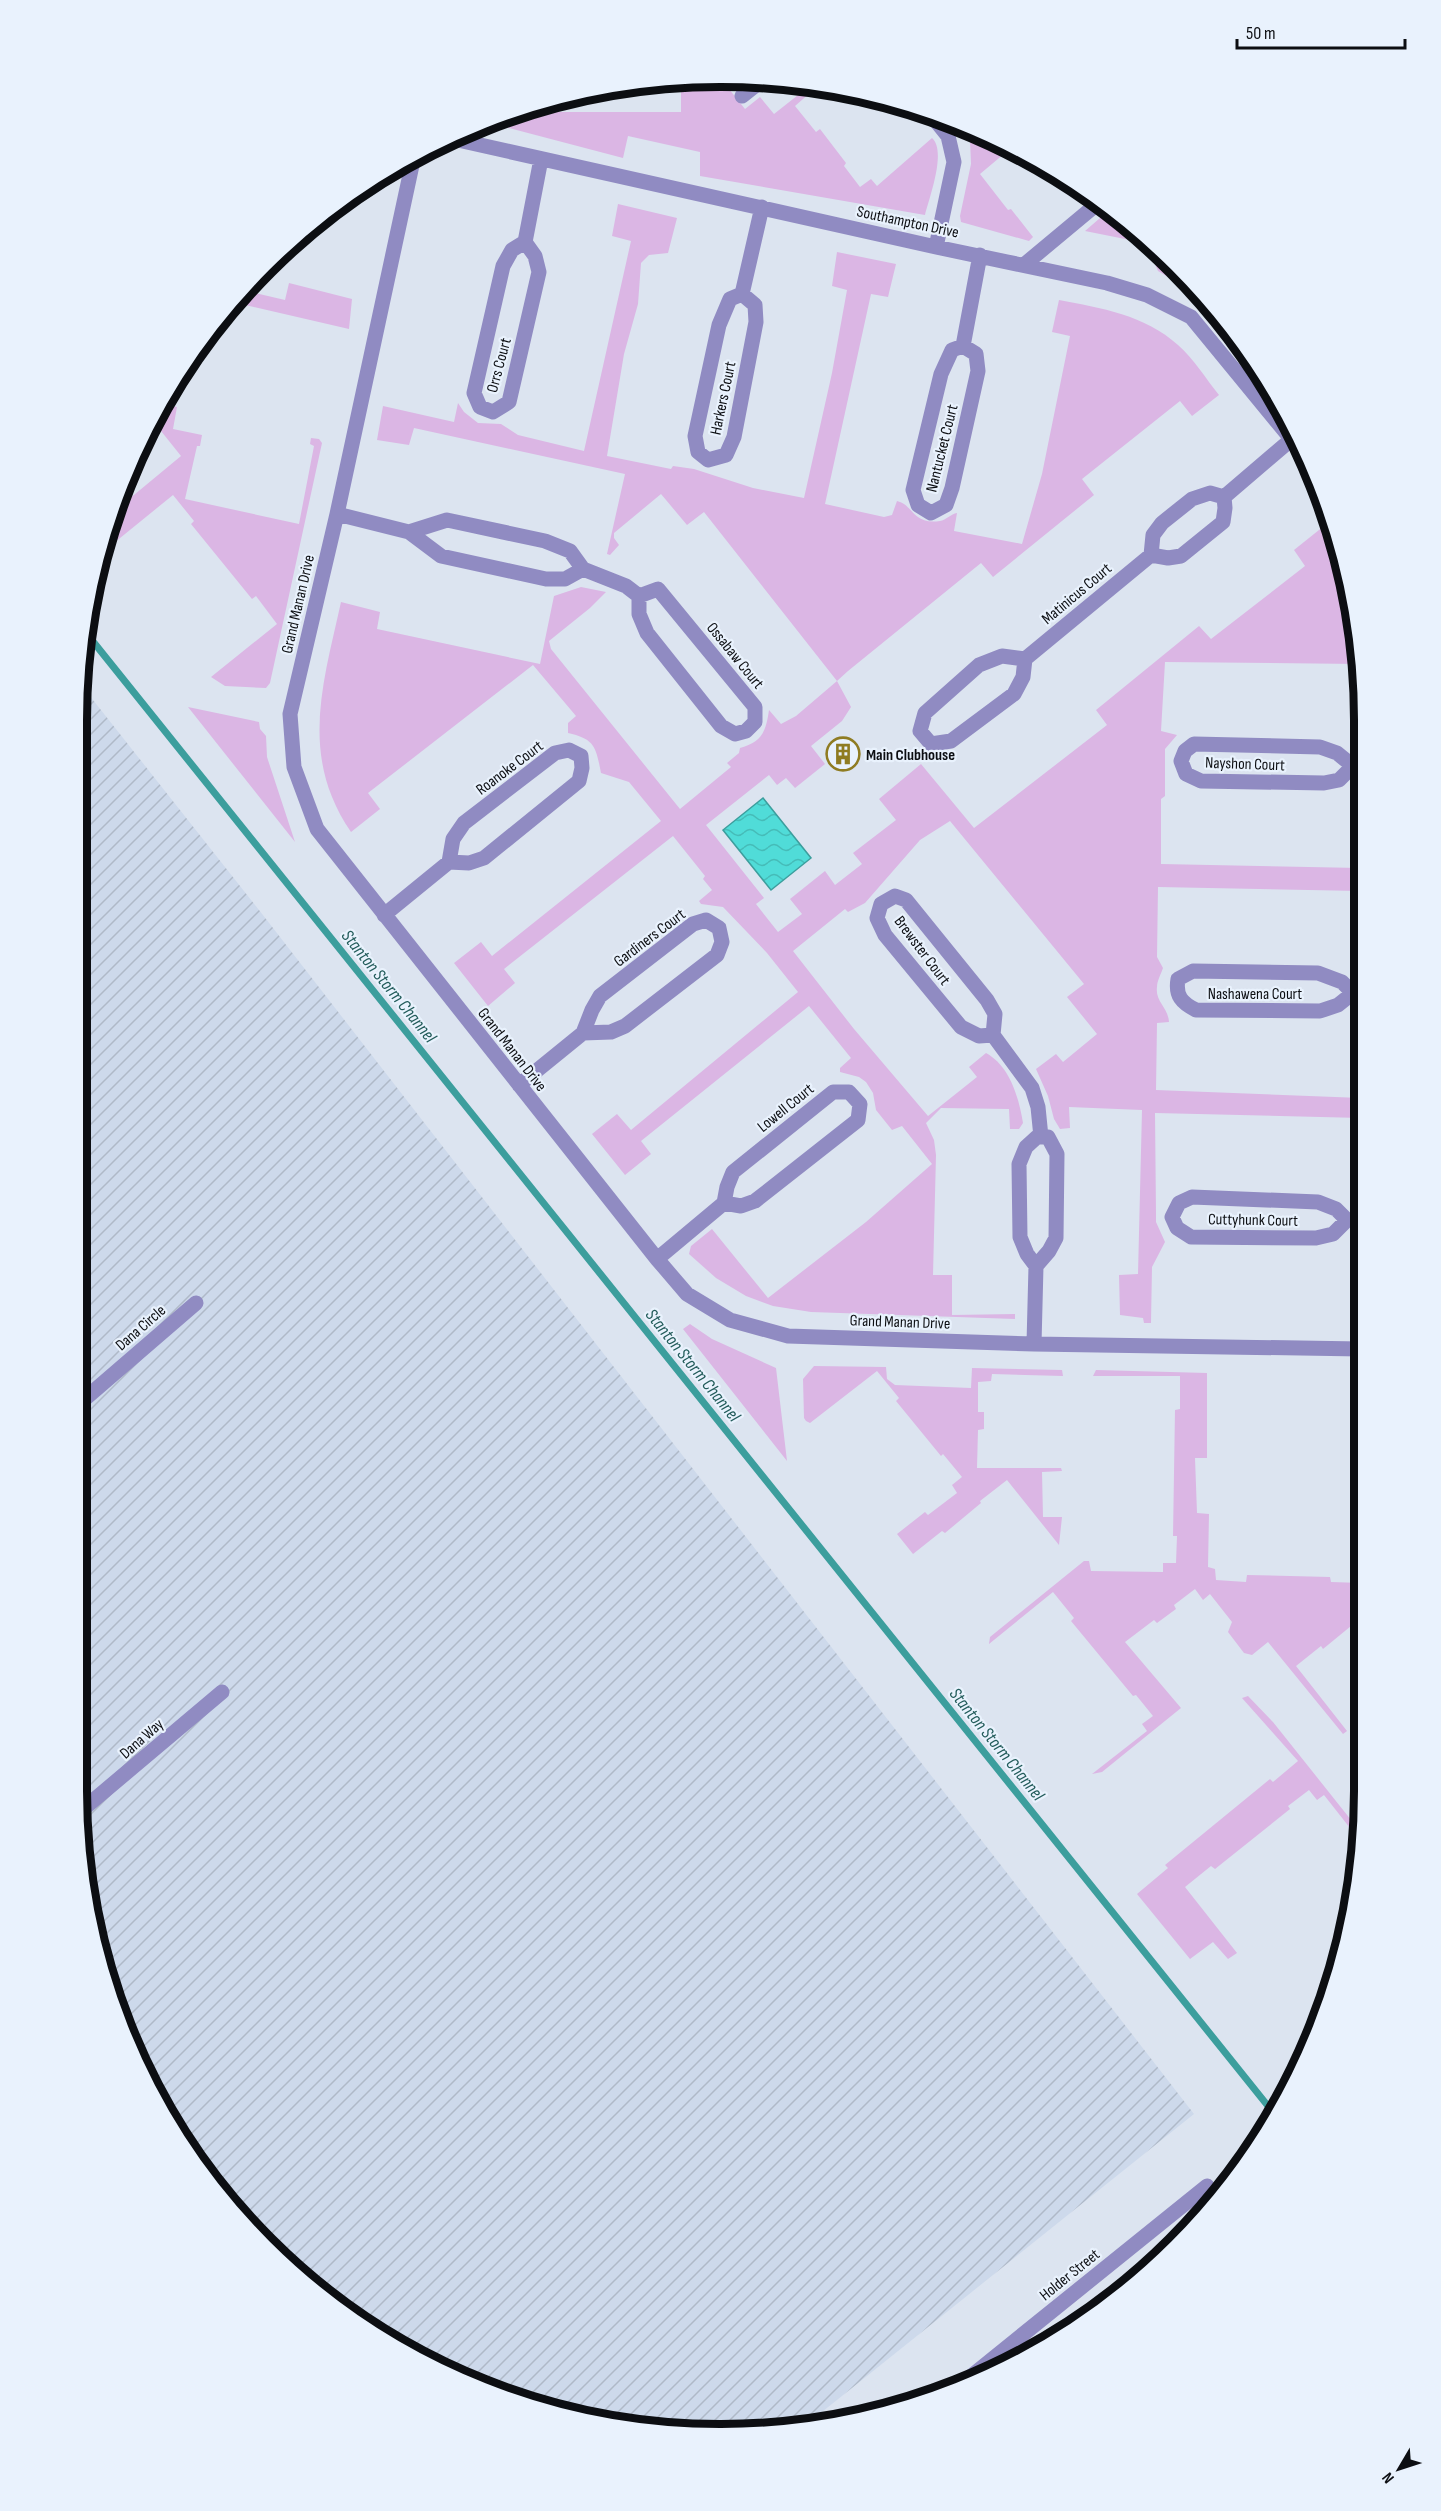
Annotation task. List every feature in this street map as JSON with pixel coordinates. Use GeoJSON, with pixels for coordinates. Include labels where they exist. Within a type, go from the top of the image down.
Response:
{"type":"FeatureCollection","features":[{"type":"Feature","properties":{"kind":"street"},"geometry":{"type":"LineString","coordinates":[[742,96],[752,88]]}},
{"type":"Feature","properties":{"kind":"street"},"geometry":{"type":"LineString","coordinates":[[936,247],[954,162],[948,136],[941,127]]}},
{"type":"Feature","properties":{"kind":"street","name":"Southampton Drive"},"geometry":{"type":"LineString","coordinates":[[464,141],[936,247],[1025,264],[1137,292],[1191,317],[1281,425]]}},
{"type":"Feature","properties":{"kind":"street"},"geometry":{"type":"LineString","coordinates":[[525,242],[541,159]]}},
{"type":"Feature","properties":{"kind":"street","name":"Grand Manan Drive"},"geometry":{"type":"LineString","coordinates":[[411,168],[337,514],[290,714],[294,767],[317,829],[657,1259],[687,1293],[730,1320],[788,1336],[1034,1344],[1354,1349]]}},
{"type":"Feature","properties":{"kind":"street","name":"Harkers Court"},"geometry":{"type":"LineString","coordinates":[[742,294],[762,207]]}},
{"type":"Feature","properties":{"kind":"street"},"geometry":{"type":"LineString","coordinates":[[1025,264],[1092,208]]}},
{"type":"Feature","properties":{"kind":"street","name":"Orrs Court"},"geometry":{"type":"LineString","coordinates":[[525,242],[535,256],[539,272],[509,402],[493,412],[480,407],[474,393],[503,266],[512,250],[525,242]]}},
{"type":"Feature","properties":{"kind":"street"},"geometry":{"type":"LineString","coordinates":[[963,346],[980,255]]}},
{"type":"Feature","properties":{"kind":"street","name":"Harkers Court"},"geometry":{"type":"LineString","coordinates":[[742,294],[755,305],[756,322],[734,437],[726,455],[708,460],[698,452],[695,436],[719,325],[730,299],[742,294]]}},
{"type":"Feature","properties":{"kind":"street","name":"Nantucket Court"},"geometry":{"type":"LineString","coordinates":[[963,346],[976,354],[978,371],[952,488],[946,505],[931,513],[918,505],[913,490],[941,374],[952,350],[963,346]]}},
{"type":"Feature","properties":{"kind":"street"},"geometry":{"type":"LineString","coordinates":[[1224,497],[1291,444]]}},
{"type":"Feature","properties":{"kind":"street"},"geometry":{"type":"LineString","coordinates":[[1210,493],[1224,497],[1226,508],[1223,522],[1181,556],[1168,558],[1151,555],[1154,535],[1162,523],[1192,499],[1210,493]]}},
{"type":"Feature","properties":{"kind":"street"},"geometry":{"type":"LineString","coordinates":[[337,514],[409,532],[441,556],[546,579],[565,579],[583,569]]}},
{"type":"Feature","properties":{"kind":"street","name":"Ossabaw Court"},"geometry":{"type":"LineString","coordinates":[[409,532],[447,520],[545,541],[570,551],[583,569],[626,586],[639,596]]}},
{"type":"Feature","properties":{"kind":"street","name":"Matinicus Court"},"geometry":{"type":"LineString","coordinates":[[1025,659],[1151,555]]}},
{"type":"Feature","properties":{"kind":"street","name":"Ossabaw Court"},"geometry":{"type":"LineString","coordinates":[[658,589],[755,707],[755,722],[746,730],[735,734],[721,726],[647,633],[639,614],[639,596],[658,589]]}},
{"type":"Feature","properties":{"kind":"street"},"geometry":{"type":"LineString","coordinates":[[1002,656],[1025,659],[1023,677],[1014,694],[951,741],[932,744],[920,732],[925,713],[979,665],[1002,656]]}},
{"type":"Feature","properties":{"kind":"street","name":"Nayshon Court"},"geometry":{"type":"LineString","coordinates":[[1354,765],[1337,753],[1320,747],[1194,744],[1185,751],[1181,761],[1186,774],[1201,781],[1324,783],[1339,780],[1354,768]]}},
{"type":"Feature","properties":{"kind":"street","name":"Roanoke Court"},"geometry":{"type":"LineString","coordinates":[[568,750],[581,756],[582,768],[579,781],[484,858],[468,863],[448,862],[453,839],[464,823],[555,753],[568,750]]}},
{"type":"Feature","properties":{"kind":"street"},"geometry":{"type":"LineString","coordinates":[[384,915],[448,862]]}},
{"type":"Feature","properties":{"kind":"street","name":"Brewster Court"},"geometry":{"type":"LineString","coordinates":[[895,896],[906,900],[987,1000],[995,1014],[993,1035],[979,1036],[961,1027],[885,935],[877,918],[881,904],[895,896]]}},
{"type":"Feature","properties":{"kind":"street","name":"Gardiners Court"},"geometry":{"type":"LineString","coordinates":[[519,1085],[583,1033],[600,996],[693,924],[706,920],[719,928],[722,942],[717,955],[625,1026],[611,1032],[583,1033]]}},
{"type":"Feature","properties":{"kind":"street","name":"Nashawena Court"},"geometry":{"type":"LineString","coordinates":[[1354,991],[1342,982],[1318,973],[1193,971],[1178,979],[1176,989],[1182,1003],[1196,1010],[1320,1011],[1338,1005],[1354,995]]}},
{"type":"Feature","properties":{"kind":"street"},"geometry":{"type":"LineString","coordinates":[[993,1035],[1032,1088],[1038,1107],[1041,1137]]}},
{"type":"Feature","properties":{"kind":"street","name":"Lowell Court"},"geometry":{"type":"LineString","coordinates":[[833,1092],[849,1092],[860,1104],[858,1120],[755,1201],[741,1206],[724,1203],[727,1186],[733,1172],[833,1092]]}},
{"type":"Feature","properties":{"kind":"street"},"geometry":{"type":"LineString","coordinates":[[1034,1344],[1036,1266],[1027,1254],[1020,1238],[1019,1164],[1026,1147],[1037,1137],[1048,1137],[1057,1154],[1056,1238],[1049,1251],[1036,1266]]}},
{"type":"Feature","properties":{"kind":"street","name":"Cuttyhunk Court"},"geometry":{"type":"LineString","coordinates":[[1192,1197],[1318,1202],[1354,1220],[1333,1234],[1316,1238],[1191,1237],[1177,1228],[1172,1217],[1179,1203],[1192,1197]]}},
{"type":"Feature","properties":{"kind":"street"},"geometry":{"type":"LineString","coordinates":[[657,1259],[724,1203]]}},
{"type":"Feature","properties":{"kind":"street","name":"Dana Circle"},"geometry":{"type":"LineString","coordinates":[[87,1397],[196,1303]]}},
{"type":"Feature","properties":{"kind":"street","name":"Dana Way"},"geometry":{"type":"LineString","coordinates":[[87,1805],[222,1692]]}},
{"type":"Feature","properties":{"kind":"street","name":"Holder Street"},"geometry":{"type":"LineString","coordinates":[[982,2368],[1207,2186]]}},
{"type":"Feature","properties":{"kind":"shaded area"},"geometry":{"type":"Polygon","coordinates":[[[731,87],[729,89],[745,109],[760,97],[774,114],[802,92],[810,93],[795,106],[816,132],[820,129],[846,163],[844,166],[860,187],[871,179],[877,186],[932,138],[938,153],[937,164],[925,215],[700,176],[700,152],[628,136],[623,158],[502,126],[547,112],[681,112],[681,88],[731,87]]]}},
{"type":"Feature","properties":{"kind":"shaded area"},"geometry":{"type":"Polygon","coordinates":[[[970,140],[1004,154],[980,174],[1033,237],[1029,241],[961,222],[960,216],[971,164],[970,140]]]}},
{"type":"Feature","properties":{"kind":"shaded area"},"geometry":{"type":"Polygon","coordinates":[[[618,204],[677,218],[668,253],[649,255],[641,263],[638,304],[624,354],[607,456],[671,469],[673,466],[694,469],[753,488],[804,498],[832,373],[847,290],[832,286],[837,252],[896,264],[888,297],[871,294],[825,504],[884,517],[892,515],[897,501],[903,503],[924,520],[931,521],[942,520],[957,513],[954,531],[1022,544],[1042,474],[1070,336],[1052,332],[1059,300],[1122,314],[1151,326],[1184,351],[1219,395],[1192,416],[1180,401],[1082,479],[1094,495],[993,577],[981,563],[837,681],[704,512],[687,525],[661,494],[614,533],[614,538],[619,545],[610,555],[607,554],[625,474],[414,428],[409,445],[377,440],[383,406],[454,422],[458,403],[464,412],[478,423],[501,424],[518,435],[584,451],[631,241],[612,236],[618,204]]]}},
{"type":"Feature","properties":{"kind":"shaded area"},"geometry":{"type":"Polygon","coordinates":[[[1103,216],[1134,241],[1085,231],[1103,216]]]}},
{"type":"Feature","properties":{"kind":"shaded area"},"geometry":{"type":"Polygon","coordinates":[[[1152,258],[1177,282],[1158,271],[1152,258]]]}},
{"type":"Feature","properties":{"kind":"shaded area"},"geometry":{"type":"Polygon","coordinates":[[[289,283],[352,299],[349,329],[243,304],[254,293],[285,300],[289,283]]]}},
{"type":"Feature","properties":{"kind":"shaded area"},"geometry":{"type":"Polygon","coordinates":[[[171,406],[177,407],[173,429],[202,435],[200,446],[197,446],[185,499],[299,524],[314,446],[310,444],[311,438],[319,439],[322,443],[270,683],[266,688],[225,686],[211,677],[277,624],[256,596],[252,599],[191,524],[194,521],[173,495],[113,544],[127,501],[181,456],[159,428],[171,406]]]}},
{"type":"Feature","properties":{"kind":"shaded area"},"geometry":{"type":"Polygon","coordinates":[[[1323,527],[1342,597],[1352,664],[1165,662],[1161,731],[1177,735],[1165,749],[1165,796],[1161,799],[1161,864],[1354,868],[1354,891],[1158,887],[1157,957],[1163,968],[1157,992],[1169,1022],[1157,1023],[1156,1090],[1354,1098],[1354,1118],[1155,1113],[1156,1222],[1165,1242],[1152,1267],[1151,1323],[1144,1323],[1143,1318],[1120,1315],[1119,1275],[1138,1274],[1142,1110],[1069,1107],[1070,1128],[1060,1129],[1054,1119],[1048,1096],[1036,1069],[1056,1054],[1063,1062],[1097,1034],[1067,997],[1084,984],[950,821],[920,840],[865,903],[848,912],[845,909],[793,951],[854,1029],[928,1116],[977,1077],[969,1067],[986,1053],[1007,1074],[1016,1093],[1021,1113],[1023,1123],[1019,1129],[1010,1129],[1009,1109],[941,1108],[926,1123],[934,1140],[936,1155],[933,1275],[952,1275],[952,1315],[1015,1314],[1015,1319],[811,1312],[773,1306],[746,1296],[716,1278],[689,1254],[691,1246],[712,1229],[768,1298],[866,1222],[932,1164],[902,1126],[892,1130],[876,1110],[873,1093],[866,1082],[859,1077],[840,1072],[840,1068],[851,1058],[809,1006],[641,1141],[651,1154],[625,1175],[592,1134],[617,1114],[631,1130],[798,992],[767,953],[723,907],[701,904],[699,901],[712,890],[703,879],[705,876],[673,836],[504,969],[515,983],[488,1006],[454,963],[481,942],[492,956],[661,821],[629,782],[601,773],[598,757],[589,741],[568,733],[568,723],[576,716],[533,665],[368,793],[380,809],[351,832],[335,804],[325,776],[320,747],[323,691],[341,602],[380,612],[377,629],[540,664],[554,596],[581,587],[606,592],[549,641],[551,649],[680,809],[731,767],[727,763],[739,753],[740,748],[758,739],[765,729],[769,710],[781,724],[796,716],[837,681],[851,707],[842,721],[811,746],[825,764],[795,788],[786,778],[777,785],[769,775],[706,825],[764,898],[756,904],[778,932],[802,914],[790,899],[825,871],[835,885],[862,864],[853,853],[896,820],[879,799],[921,764],[974,828],[1107,725],[1096,710],[1199,626],[1211,639],[1305,566],[1294,550],[1323,527]]]}},
{"type":"Feature","properties":{"kind":"shaded area"},"geometry":{"type":"Polygon","coordinates":[[[88,693],[259,910],[1194,2114],[816,2417],[762,2423],[679,2423],[597,2412],[517,2390],[440,2359],[369,2317],[303,2267],[244,2208],[218,2176],[172,2107],[135,2033],[121,1994],[99,1914],[88,1832],[88,693]]]}},
{"type":"Feature","properties":{"kind":"shaded area"},"geometry":{"type":"Polygon","coordinates":[[[188,707],[259,722],[260,729],[266,736],[267,757],[295,842],[188,707]]]}},
{"type":"Feature","properties":{"kind":"shaded area"},"geometry":{"type":"Polygon","coordinates":[[[690,1324],[712,1339],[776,1368],[787,1461],[683,1329],[690,1324]]]}},
{"type":"Feature","properties":{"kind":"shaded area"},"geometry":{"type":"Polygon","coordinates":[[[814,1366],[886,1367],[887,1379],[895,1385],[971,1388],[972,1368],[1062,1370],[1063,1376],[992,1374],[991,1381],[978,1382],[978,1412],[984,1412],[984,1429],[978,1430],[977,1468],[1061,1468],[1062,1471],[1042,1472],[1043,1517],[1062,1517],[1059,1545],[1007,1480],[945,1533],[942,1531],[913,1554],[897,1534],[925,1512],[928,1515],[957,1493],[952,1485],[962,1477],[943,1454],[941,1456],[896,1401],[899,1398],[877,1371],[810,1423],[806,1421],[803,1379],[814,1366]]]}},
{"type":"Feature","properties":{"kind":"shaded area"},"geometry":{"type":"Polygon","coordinates":[[[1096,1370],[1207,1373],[1207,1458],[1195,1458],[1197,1513],[1209,1514],[1208,1567],[1215,1569],[1216,1580],[1246,1582],[1247,1575],[1330,1577],[1331,1582],[1354,1583],[1354,1624],[1323,1649],[1321,1646],[1296,1666],[1347,1731],[1343,1734],[1268,1642],[1252,1655],[1244,1653],[1228,1632],[1232,1622],[1210,1594],[1203,1600],[1195,1589],[1174,1605],[1176,1609],[1157,1623],[1154,1620],[1125,1642],[1181,1708],[1102,1772],[1092,1774],[1147,1731],[1142,1724],[1153,1716],[1136,1695],[1133,1696],[1071,1621],[1074,1618],[1053,1592],[989,1644],[990,1637],[1084,1561],[1089,1561],[1091,1571],[1163,1572],[1163,1563],[1176,1563],[1177,1536],[1173,1536],[1175,1410],[1180,1409],[1180,1376],[1093,1376],[1096,1370]]]}},
{"type":"Feature","properties":{"kind":"shaded area"},"geometry":{"type":"Polygon","coordinates":[[[1248,1696],[1273,1722],[1353,1823],[1353,1832],[1324,1795],[1317,1800],[1309,1790],[1288,1806],[1290,1809],[1215,1869],[1211,1866],[1185,1887],[1237,1953],[1228,1959],[1213,1942],[1190,1959],[1137,1894],[1168,1868],[1165,1865],[1270,1779],[1273,1782],[1298,1761],[1242,1698],[1248,1696]]]}},
{"type":"Feature","properties":{"kind":"water"},"geometry":{"type":"Polygon","coordinates":[[[763,798],[811,858],[771,890],[723,830],[763,798]]]}},
{"type":"Feature","properties":{"kind":"waterway","name":"Stanton Storm Channel"},"geometry":{"type":"LineString","coordinates":[[92,640],[1269,2107]]}},
{"type":"Feature","properties":{"kind":"place","name":"Main Clubhouse"},"geometry":{"type":"Point","coordinates":[843,754]}}]}
